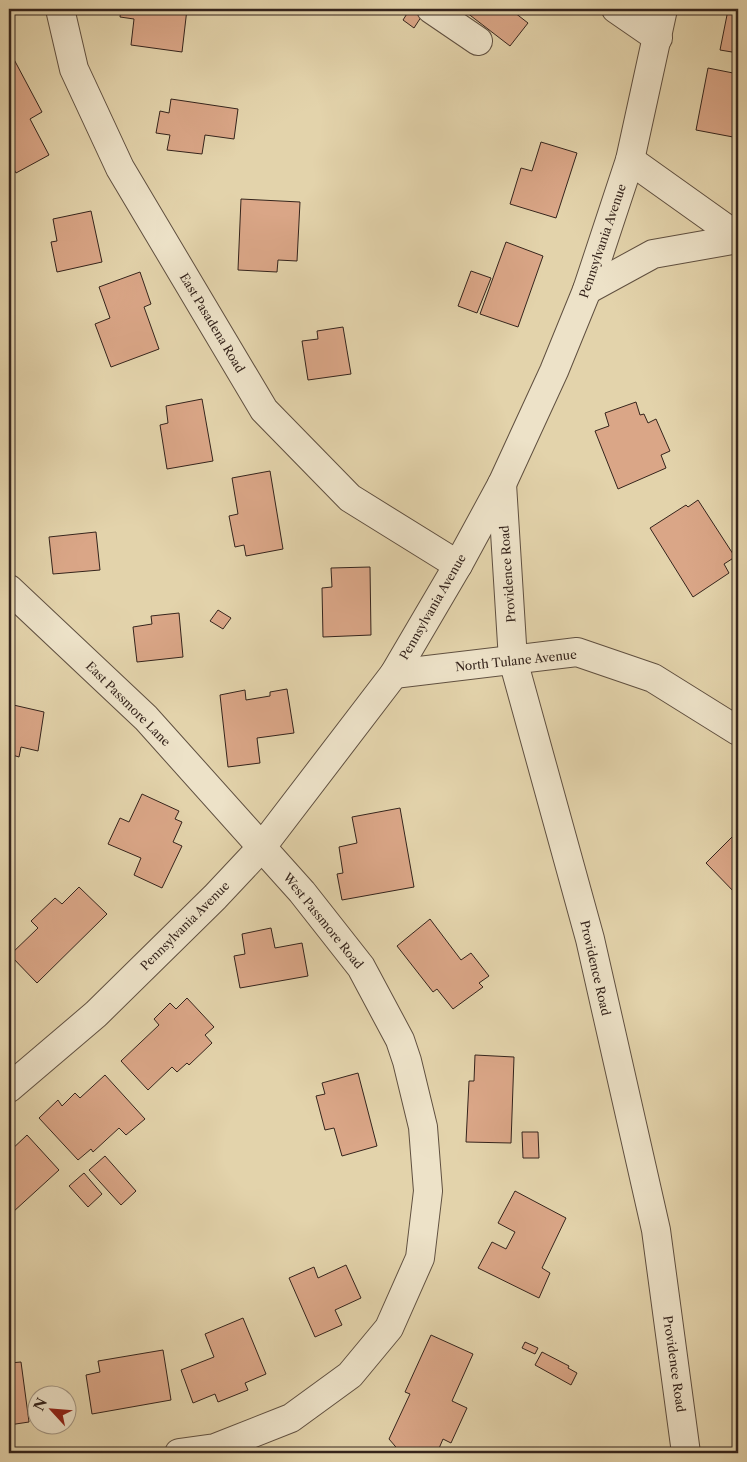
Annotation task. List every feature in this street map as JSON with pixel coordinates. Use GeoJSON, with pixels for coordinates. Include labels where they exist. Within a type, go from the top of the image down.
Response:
{"type":"FeatureCollection","features":[{"type":"Feature","properties":{"kind":"street","name":"East Pasadena Road"},"geometry":{"type":"LineString","coordinates":[[60,9],[74,69],[120,168],[264,410],[350,498],[458,565]]}},
{"type":"Feature","properties":{"kind":"street"},"geometry":{"type":"LineString","coordinates":[[431,9],[478,42]]}},
{"type":"Feature","properties":{"kind":"street"},"geometry":{"type":"LineString","coordinates":[[616,9],[658,38]]}},
{"type":"Feature","properties":{"kind":"street","name":"Pennsylvania Avenue"},"geometry":{"type":"LineString","coordinates":[[9,1088],[96,1014],[215,897],[261,848],[394,674],[458,565],[502,484],[554,370],[587,290],[630,160],[663,9]]}},
{"type":"Feature","properties":{"kind":"street"},"geometry":{"type":"LineString","coordinates":[[630,160],[738,238]]}},
{"type":"Feature","properties":{"kind":"street"},"geometry":{"type":"LineString","coordinates":[[587,290],[653,254],[738,238]]}},
{"type":"Feature","properties":{"kind":"street","name":"Providence Road"},"geometry":{"type":"LineString","coordinates":[[502,484],[513,660],[590,939],[656,1230],[686,1453]]}},
{"type":"Feature","properties":{"kind":"street","name":"East Passmore Lane"},"geometry":{"type":"LineString","coordinates":[[9,589],[146,718],[261,848]]}},
{"type":"Feature","properties":{"kind":"street","name":"North Tulane Avenue"},"geometry":{"type":"LineString","coordinates":[[394,674],[578,652],[653,678],[738,731]]}},
{"type":"Feature","properties":{"kind":"street","name":"West Passmore Road"},"geometry":{"type":"LineString","coordinates":[[179,1453],[215,1448],[291,1418],[350,1375],[389,1328],[420,1258],[428,1191],[423,1127],[408,1061],[400,1040],[361,967],[302,892],[261,848]]}},
{"type":"Feature","properties":{"kind":"building"},"geometry":{"type":"Polygon","coordinates":[[[121,9],[187,9],[182,52],[131,45],[134,19],[120,17],[121,9]]]}},
{"type":"Feature","properties":{"kind":"building"},"geometry":{"type":"Polygon","coordinates":[[[410,9],[423,14],[414,28],[403,20],[410,9]]]}},
{"type":"Feature","properties":{"kind":"building"},"geometry":{"type":"Polygon","coordinates":[[[462,9],[510,9],[528,23],[510,46],[462,9]]]}},
{"type":"Feature","properties":{"kind":"building"},"geometry":{"type":"Polygon","coordinates":[[[723,9],[738,9],[738,53],[720,50],[728,10],[723,9]]]}},
{"type":"Feature","properties":{"kind":"building"},"geometry":{"type":"Polygon","coordinates":[[[9,50],[42,112],[30,119],[49,155],[16,173],[9,160],[9,50]]]}},
{"type":"Feature","properties":{"kind":"building"},"geometry":{"type":"Polygon","coordinates":[[[708,68],[738,74],[738,135],[733,137],[696,130],[708,68]]]}},
{"type":"Feature","properties":{"kind":"building"},"geometry":{"type":"Polygon","coordinates":[[[171,99],[238,109],[234,139],[205,135],[202,154],[167,150],[170,135],[156,133],[160,111],[169,113],[171,99]]]}},
{"type":"Feature","properties":{"kind":"building"},"geometry":{"type":"Polygon","coordinates":[[[541,142],[577,153],[556,218],[510,204],[521,168],[532,171],[541,142]]]}},
{"type":"Feature","properties":{"kind":"building"},"geometry":{"type":"Polygon","coordinates":[[[241,199],[300,202],[297,261],[278,260],[277,272],[238,270],[241,199]]]}},
{"type":"Feature","properties":{"kind":"building"},"geometry":{"type":"Polygon","coordinates":[[[91,211],[102,262],[57,272],[51,242],[57,241],[53,219],[91,211]]]}},
{"type":"Feature","properties":{"kind":"building"},"geometry":{"type":"Polygon","coordinates":[[[506,242],[543,256],[518,327],[480,314],[506,242]]]}},
{"type":"Feature","properties":{"kind":"building"},"geometry":{"type":"Polygon","coordinates":[[[471,271],[491,278],[477,313],[458,306],[471,271]]]}},
{"type":"Feature","properties":{"kind":"building"},"geometry":{"type":"Polygon","coordinates":[[[140,272],[151,304],[144,307],[159,349],[111,367],[95,324],[110,318],[99,287],[140,272]]]}},
{"type":"Feature","properties":{"kind":"building"},"geometry":{"type":"Polygon","coordinates":[[[343,327],[351,374],[308,380],[302,341],[318,339],[317,331],[343,327]]]}},
{"type":"Feature","properties":{"kind":"building"},"geometry":{"type":"Polygon","coordinates":[[[202,399],[213,461],[167,469],[160,425],[168,423],[166,406],[202,399]]]}},
{"type":"Feature","properties":{"kind":"building"},"geometry":{"type":"Polygon","coordinates":[[[636,402],[640,415],[644,414],[648,423],[656,419],[670,451],[661,455],[666,468],[618,489],[595,431],[609,426],[605,413],[636,402]]]}},
{"type":"Feature","properties":{"kind":"building"},"geometry":{"type":"Polygon","coordinates":[[[270,471],[283,549],[246,556],[244,545],[235,547],[229,516],[238,514],[232,478],[270,471]]]}},
{"type":"Feature","properties":{"kind":"building"},"geometry":{"type":"Polygon","coordinates":[[[698,500],[735,557],[724,564],[729,573],[693,597],[650,528],[686,505],[688,507],[698,500]]]}},
{"type":"Feature","properties":{"kind":"building"},"geometry":{"type":"Polygon","coordinates":[[[96,532],[100,570],[53,574],[49,537],[96,532]]]}},
{"type":"Feature","properties":{"kind":"building"},"geometry":{"type":"Polygon","coordinates":[[[370,567],[371,635],[323,637],[322,588],[332,587],[331,568],[370,567]]]}},
{"type":"Feature","properties":{"kind":"building"},"geometry":{"type":"Polygon","coordinates":[[[218,610],[231,618],[223,629],[210,621],[218,610]]]}},
{"type":"Feature","properties":{"kind":"building"},"geometry":{"type":"Polygon","coordinates":[[[179,613],[183,657],[137,662],[133,627],[152,624],[151,616],[179,613]]]}},
{"type":"Feature","properties":{"kind":"building"},"geometry":{"type":"Polygon","coordinates":[[[287,689],[294,733],[257,738],[260,763],[228,767],[220,695],[245,690],[246,700],[270,696],[270,692],[287,689]]]}},
{"type":"Feature","properties":{"kind":"building"},"geometry":{"type":"Polygon","coordinates":[[[9,704],[44,712],[38,751],[21,747],[19,757],[9,754],[9,704]]]}},
{"type":"Feature","properties":{"kind":"building"},"geometry":{"type":"Polygon","coordinates":[[[142,794],[179,811],[175,819],[182,822],[173,842],[182,846],[162,888],[134,875],[141,858],[108,844],[120,818],[129,822],[142,794]]]}},
{"type":"Feature","properties":{"kind":"building"},"geometry":{"type":"Polygon","coordinates":[[[400,808],[414,887],[342,900],[337,874],[343,873],[339,847],[357,843],[352,817],[400,808]]]}},
{"type":"Feature","properties":{"kind":"building"},"geometry":{"type":"Polygon","coordinates":[[[735,834],[738,837],[738,896],[706,863],[735,834]]]}},
{"type":"Feature","properties":{"kind":"building"},"geometry":{"type":"Polygon","coordinates":[[[79,887],[107,914],[37,983],[10,955],[38,928],[31,921],[55,898],[62,904],[79,887]]]}},
{"type":"Feature","properties":{"kind":"building"},"geometry":{"type":"Polygon","coordinates":[[[430,919],[461,960],[471,953],[489,976],[479,983],[483,987],[453,1009],[437,989],[433,992],[397,946],[430,919]]]}},
{"type":"Feature","properties":{"kind":"building"},"geometry":{"type":"Polygon","coordinates":[[[271,928],[275,948],[302,943],[308,976],[240,988],[234,956],[245,954],[242,934],[271,928]]]}},
{"type":"Feature","properties":{"kind":"building"},"geometry":{"type":"Polygon","coordinates":[[[187,998],[214,1027],[205,1035],[212,1043],[189,1065],[187,1063],[177,1072],[172,1067],[148,1090],[121,1061],[159,1025],[154,1019],[170,1003],[176,1009],[187,998]]]}},
{"type":"Feature","properties":{"kind":"building"},"geometry":{"type":"Polygon","coordinates":[[[475,1055],[514,1057],[511,1143],[466,1142],[469,1081],[474,1081],[475,1055]]]}},
{"type":"Feature","properties":{"kind":"building"},"geometry":{"type":"Polygon","coordinates":[[[358,1073],[377,1146],[342,1156],[334,1128],[325,1130],[316,1096],[325,1094],[322,1083],[358,1073]]]}},
{"type":"Feature","properties":{"kind":"building"},"geometry":{"type":"Polygon","coordinates":[[[105,1075],[145,1119],[126,1135],[119,1128],[93,1152],[91,1149],[78,1160],[39,1118],[58,1100],[62,1106],[75,1093],[80,1098],[105,1075]]]}},
{"type":"Feature","properties":{"kind":"building"},"geometry":{"type":"Polygon","coordinates":[[[522,1132],[538,1132],[539,1158],[523,1158],[522,1132]]]}},
{"type":"Feature","properties":{"kind":"building"},"geometry":{"type":"Polygon","coordinates":[[[27,1135],[59,1170],[13,1212],[9,1207],[9,1152],[27,1135]]]}},
{"type":"Feature","properties":{"kind":"building"},"geometry":{"type":"Polygon","coordinates":[[[105,1156],[136,1191],[121,1205],[89,1170],[105,1156]]]}},
{"type":"Feature","properties":{"kind":"building"},"geometry":{"type":"Polygon","coordinates":[[[84,1173],[102,1194],[88,1207],[69,1186],[84,1173]]]}},
{"type":"Feature","properties":{"kind":"building"},"geometry":{"type":"Polygon","coordinates":[[[515,1191],[566,1218],[542,1268],[550,1273],[539,1298],[478,1268],[492,1242],[506,1249],[515,1232],[498,1223],[515,1191]]]}},
{"type":"Feature","properties":{"kind":"building"},"geometry":{"type":"Polygon","coordinates":[[[346,1265],[361,1298],[335,1310],[342,1325],[315,1337],[289,1278],[314,1267],[318,1278],[346,1265]]]}},
{"type":"Feature","properties":{"kind":"building"},"geometry":{"type":"Polygon","coordinates":[[[243,1318],[266,1374],[245,1383],[248,1390],[218,1402],[215,1394],[193,1403],[181,1370],[214,1357],[205,1334],[243,1318]]]}},
{"type":"Feature","properties":{"kind":"building"},"geometry":{"type":"Polygon","coordinates":[[[431,1335],[473,1354],[452,1401],[467,1408],[451,1443],[443,1439],[437,1453],[401,1453],[389,1439],[410,1394],[405,1392],[431,1335]]]}},
{"type":"Feature","properties":{"kind":"building"},"geometry":{"type":"Polygon","coordinates":[[[525,1342],[538,1348],[535,1354],[522,1348],[525,1342]]]}},
{"type":"Feature","properties":{"kind":"building"},"geometry":{"type":"Polygon","coordinates":[[[163,1350],[171,1400],[92,1414],[86,1375],[100,1372],[98,1361],[163,1350]]]}},
{"type":"Feature","properties":{"kind":"building"},"geometry":{"type":"Polygon","coordinates":[[[542,1352],[569,1366],[568,1368],[577,1373],[571,1385],[535,1365],[542,1352]]]}},
{"type":"Feature","properties":{"kind":"building"},"geometry":{"type":"Polygon","coordinates":[[[21,1362],[28,1422],[9,1425],[9,1363],[21,1362]]]}}]}
